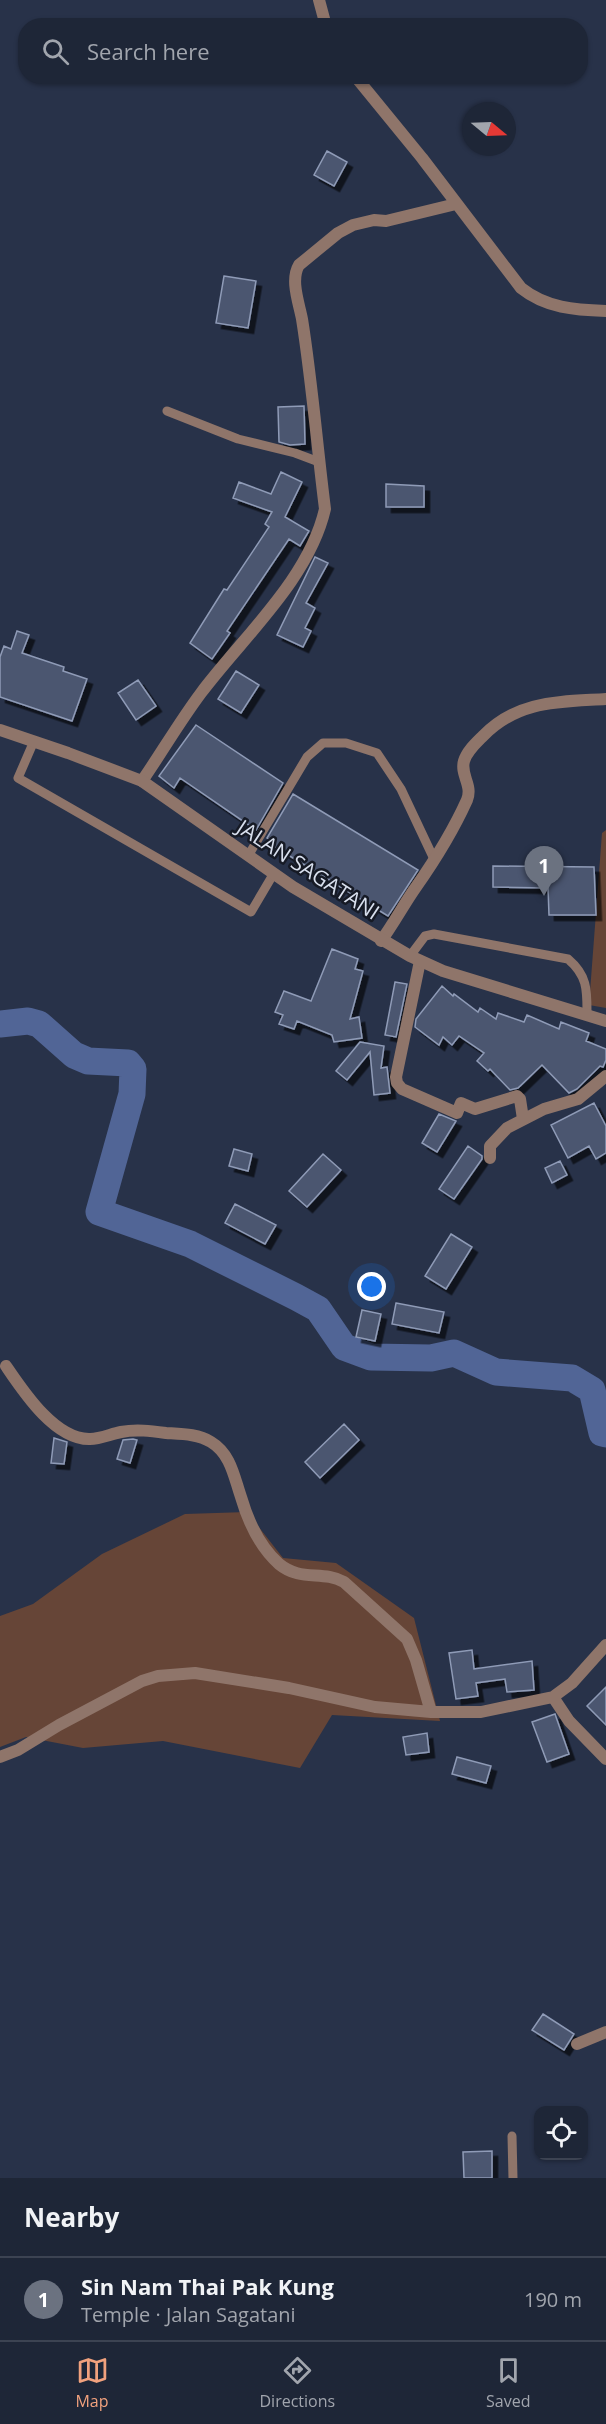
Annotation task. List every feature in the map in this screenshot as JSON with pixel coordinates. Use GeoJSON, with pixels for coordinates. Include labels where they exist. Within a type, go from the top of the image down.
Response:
{"type":"FeatureCollection","features":[{"type":"Feature","properties":{"kind":"street"},"geometry":{"type":"LineString","coordinates":[[318,0],[324,18]]}},
{"type":"Feature","properties":{"kind":"street"},"geometry":{"type":"LineString","coordinates":[[361,84],[515,282],[527,293],[545,302],[570,309],[606,311]]}},
{"type":"Feature","properties":{"kind":"street"},"geometry":{"type":"LineString","coordinates":[[142,781],[200,694],[283,591],[314,545],[325,509],[307,350],[295,284],[298,265],[338,233],[353,225],[456,204]]}},
{"type":"Feature","properties":{"kind":"street"},"geometry":{"type":"LineString","coordinates":[[381,940],[434,859],[468,797],[470,786],[464,769],[466,756],[493,726],[512,713],[545,703],[606,699]]}},
{"type":"Feature","properties":{"kind":"street","name":"JALAN SAGATANI"},"geometry":{"type":"LineString","coordinates":[[0,730],[142,781],[274,873],[381,940],[415,958],[443,971],[606,1021]]}},
{"type":"Feature","properties":{"kind":"street"},"geometry":{"type":"LineString","coordinates":[[415,958],[396,1077],[397,1083],[402,1089],[457,1113],[461,1103],[475,1109],[517,1096],[520,1099],[523,1119]]}},
{"type":"Feature","properties":{"kind":"street"},"geometry":{"type":"LineString","coordinates":[[490,1158],[490,1146],[495,1138],[507,1128],[544,1109],[578,1099],[606,1076]]}},
{"type":"Feature","properties":{"kind":"street"},"geometry":{"type":"LineString","coordinates":[[6,1366],[41,1412],[65,1431],[81,1438],[93,1439],[124,1431],[148,1430],[195,1436],[217,1446],[225,1455],[234,1473],[241,1498],[257,1537],[273,1558],[296,1574],[333,1577],[344,1582],[407,1639],[416,1660],[431,1712]]}},
{"type":"Feature","properties":{"kind":"street"},"geometry":{"type":"LineString","coordinates":[[0,1757],[18,1750],[59,1725],[142,1681],[175,1673],[195,1673],[289,1688],[375,1707],[431,1712],[481,1712],[553,1697],[572,1683],[606,1645]]}},
{"type":"Feature","properties":{"kind":"street"},"geometry":{"type":"LineString","coordinates":[[553,1697],[569,1721],[606,1758]]}},
{"type":"Feature","properties":{"kind":"street"},"geometry":{"type":"LineString","coordinates":[[577,2044],[606,2032]]}},
{"type":"Feature","properties":{"kind":"lane"},"geometry":{"type":"LineString","coordinates":[[167,411],[238,439],[295,453],[319,462]]}},
{"type":"Feature","properties":{"kind":"lane"},"geometry":{"type":"LineString","coordinates":[[34,741],[18,778],[251,912],[274,873]]}},
{"type":"Feature","properties":{"kind":"lane"},"geometry":{"type":"LineString","coordinates":[[248,855],[307,757],[323,743],[346,743],[377,753],[401,789],[434,859]]}},
{"type":"Feature","properties":{"kind":"lane"},"geometry":{"type":"LineString","coordinates":[[415,958],[425,936],[434,934],[568,959],[579,969],[585,981],[587,1016]]}},
{"type":"Feature","properties":{"kind":"lane"},"geometry":{"type":"LineString","coordinates":[[512,2136],[513,2178]]}},
{"type":"Feature","properties":{"kind":"shaded area"},"geometry":{"type":"Polygon","coordinates":[[[606,830],[606,1008],[589,1005],[602,833],[606,830]]]}},
{"type":"Feature","properties":{"kind":"shaded area"},"geometry":{"type":"Polygon","coordinates":[[[247,1512],[283,1558],[336,1563],[414,1618],[440,1721],[332,1715],[300,1768],[163,1741],[83,1748],[26,1737],[0,1747],[0,1616],[33,1604],[102,1554],[185,1514],[247,1512]]]}},
{"type":"Feature","properties":{"kind":"building"},"geometry":{"type":"Polygon","coordinates":[[[327,151],[347,162],[334,186],[314,175],[327,151]]]}},
{"type":"Feature","properties":{"kind":"building"},"geometry":{"type":"Polygon","coordinates":[[[224,276],[256,281],[248,328],[216,323],[224,276]]]}},
{"type":"Feature","properties":{"kind":"building"},"geometry":{"type":"Polygon","coordinates":[[[304,406],[305,444],[290,445],[279,442],[278,407],[304,406]]]}},
{"type":"Feature","properties":{"kind":"building"},"geometry":{"type":"Polygon","coordinates":[[[281,472],[302,482],[285,517],[309,531],[300,546],[289,539],[227,631],[230,633],[212,659],[190,643],[224,589],[227,590],[269,527],[265,524],[272,512],[233,498],[239,482],[271,494],[281,472]]]}},
{"type":"Feature","properties":{"kind":"building"},"geometry":{"type":"Polygon","coordinates":[[[386,484],[424,486],[424,507],[386,507],[386,484]]]}},
{"type":"Feature","properties":{"kind":"building"},"geometry":{"type":"Polygon","coordinates":[[[315,557],[328,563],[306,603],[315,608],[305,628],[311,631],[303,647],[277,635],[315,557]]]}},
{"type":"Feature","properties":{"kind":"building"},"geometry":{"type":"Polygon","coordinates":[[[17,631],[29,635],[22,653],[64,667],[63,671],[87,679],[72,721],[0,697],[0,657],[4,646],[11,649],[17,631]]]}},
{"type":"Feature","properties":{"kind":"building"},"geometry":{"type":"Polygon","coordinates":[[[236,671],[259,685],[241,713],[218,699],[236,671]]]}},
{"type":"Feature","properties":{"kind":"building"},"geometry":{"type":"Polygon","coordinates":[[[138,680],[156,706],[136,720],[118,693],[138,680]]]}},
{"type":"Feature","properties":{"kind":"building"},"geometry":{"type":"Polygon","coordinates":[[[196,725],[283,783],[256,830],[180,778],[174,788],[159,776],[196,725]]]}},
{"type":"Feature","properties":{"kind":"building"},"geometry":{"type":"Polygon","coordinates":[[[293,794],[418,870],[388,916],[270,844],[272,841],[267,838],[293,794]]]}},
{"type":"Feature","properties":{"kind":"building"},"geometry":{"type":"Polygon","coordinates":[[[493,866],[594,867],[596,915],[549,915],[548,888],[493,887],[493,866]]]}},
{"type":"Feature","properties":{"kind":"building"},"geometry":{"type":"Polygon","coordinates":[[[332,949],[358,959],[355,969],[363,971],[350,1019],[359,1017],[362,1038],[334,1042],[332,1035],[297,1021],[294,1029],[279,1024],[283,1015],[275,1012],[284,991],[311,1001],[332,949]]]}},
{"type":"Feature","properties":{"kind":"building"},"geometry":{"type":"Polygon","coordinates":[[[395,982],[407,984],[396,1037],[385,1035],[395,982]]]}},
{"type":"Feature","properties":{"kind":"building"},"geometry":{"type":"Polygon","coordinates":[[[442,986],[478,1012],[480,1008],[496,1019],[498,1013],[524,1022],[527,1015],[559,1029],[561,1022],[589,1033],[586,1041],[606,1049],[606,1060],[603,1067],[600,1066],[577,1089],[569,1093],[542,1065],[518,1088],[510,1090],[490,1069],[488,1071],[477,1061],[484,1053],[459,1036],[452,1045],[443,1037],[439,1045],[415,1027],[416,1019],[442,986]]]}},
{"type":"Feature","properties":{"kind":"building"},"geometry":{"type":"Polygon","coordinates":[[[360,1042],[384,1046],[381,1068],[387,1067],[390,1093],[374,1095],[370,1052],[347,1080],[336,1071],[360,1042]]]}},
{"type":"Feature","properties":{"kind":"building"},"geometry":{"type":"Polygon","coordinates":[[[594,1103],[606,1126],[606,1153],[596,1159],[589,1146],[568,1158],[551,1125],[594,1103]]]}},
{"type":"Feature","properties":{"kind":"building"},"geometry":{"type":"Polygon","coordinates":[[[439,1114],[456,1121],[437,1152],[422,1143],[439,1114]]]}},
{"type":"Feature","properties":{"kind":"building"},"geometry":{"type":"Polygon","coordinates":[[[468,1146],[482,1156],[482,1159],[454,1199],[439,1189],[468,1146]]]}},
{"type":"Feature","properties":{"kind":"building"},"geometry":{"type":"Polygon","coordinates":[[[234,1149],[252,1154],[248,1171],[229,1166],[234,1149]]]}},
{"type":"Feature","properties":{"kind":"building"},"geometry":{"type":"Polygon","coordinates":[[[323,1154],[341,1170],[307,1207],[289,1191],[323,1154]]]}},
{"type":"Feature","properties":{"kind":"building"},"geometry":{"type":"Polygon","coordinates":[[[560,1161],[567,1175],[552,1183],[545,1168],[560,1161]]]}},
{"type":"Feature","properties":{"kind":"building"},"geometry":{"type":"Polygon","coordinates":[[[235,1204],[276,1225],[265,1244],[225,1223],[235,1204]]]}},
{"type":"Feature","properties":{"kind":"building"},"geometry":{"type":"Polygon","coordinates":[[[451,1234],[472,1247],[446,1289],[425,1276],[451,1234]]]}},
{"type":"Feature","properties":{"kind":"building"},"geometry":{"type":"Polygon","coordinates":[[[396,1303],[444,1312],[439,1333],[392,1324],[396,1303]]]}},
{"type":"Feature","properties":{"kind":"building"},"geometry":{"type":"Polygon","coordinates":[[[362,1310],[381,1314],[375,1341],[356,1337],[362,1310]]]}},
{"type":"Feature","properties":{"kind":"building"},"geometry":{"type":"Polygon","coordinates":[[[344,1424],[359,1440],[320,1478],[305,1462],[344,1424]]]}},
{"type":"Feature","properties":{"kind":"building"},"geometry":{"type":"Polygon","coordinates":[[[54,1438],[67,1442],[64,1464],[51,1463],[54,1438]]]}},
{"type":"Feature","properties":{"kind":"building"},"geometry":{"type":"Polygon","coordinates":[[[123,1440],[137,1440],[130,1463],[117,1459],[123,1440]]]}},
{"type":"Feature","properties":{"kind":"building"},"geometry":{"type":"Polygon","coordinates":[[[472,1650],[474,1669],[532,1661],[534,1690],[507,1692],[505,1679],[476,1683],[478,1696],[456,1699],[449,1653],[472,1650]]]}},
{"type":"Feature","properties":{"kind":"building"},"geometry":{"type":"Polygon","coordinates":[[[606,1687],[606,1725],[587,1706],[606,1687]]]}},
{"type":"Feature","properties":{"kind":"building"},"geometry":{"type":"Polygon","coordinates":[[[555,1714],[569,1754],[547,1762],[532,1722],[555,1714]]]}},
{"type":"Feature","properties":{"kind":"building"},"geometry":{"type":"Polygon","coordinates":[[[427,1733],[429,1752],[406,1755],[403,1737],[427,1733]]]}},
{"type":"Feature","properties":{"kind":"building"},"geometry":{"type":"Polygon","coordinates":[[[457,1757],[491,1766],[486,1783],[452,1774],[457,1757]]]}},
{"type":"Feature","properties":{"kind":"building"},"geometry":{"type":"Polygon","coordinates":[[[543,2014],[574,2034],[564,2050],[532,2030],[543,2014]]]}},
{"type":"Feature","properties":{"kind":"building"},"geometry":{"type":"Polygon","coordinates":[[[492,2151],[492,2178],[464,2178],[463,2152],[492,2151]]]}},
{"type":"Feature","properties":{"kind":"waterway"},"geometry":{"type":"LineString","coordinates":[[0,1024],[28,1021],[39,1024],[74,1055],[88,1061],[128,1063],[133,1069],[132,1094],[99,1212],[190,1244],[296,1297],[318,1309],[344,1347],[371,1357],[431,1358],[454,1353],[496,1372],[572,1378],[592,1390],[602,1433],[606,1434]]}},
{"type":"Feature","properties":{"kind":"place","name":"Sin Nam Thai Pak Kung"},"geometry":{"type":"Point","coordinates":[544,896]}}]}
